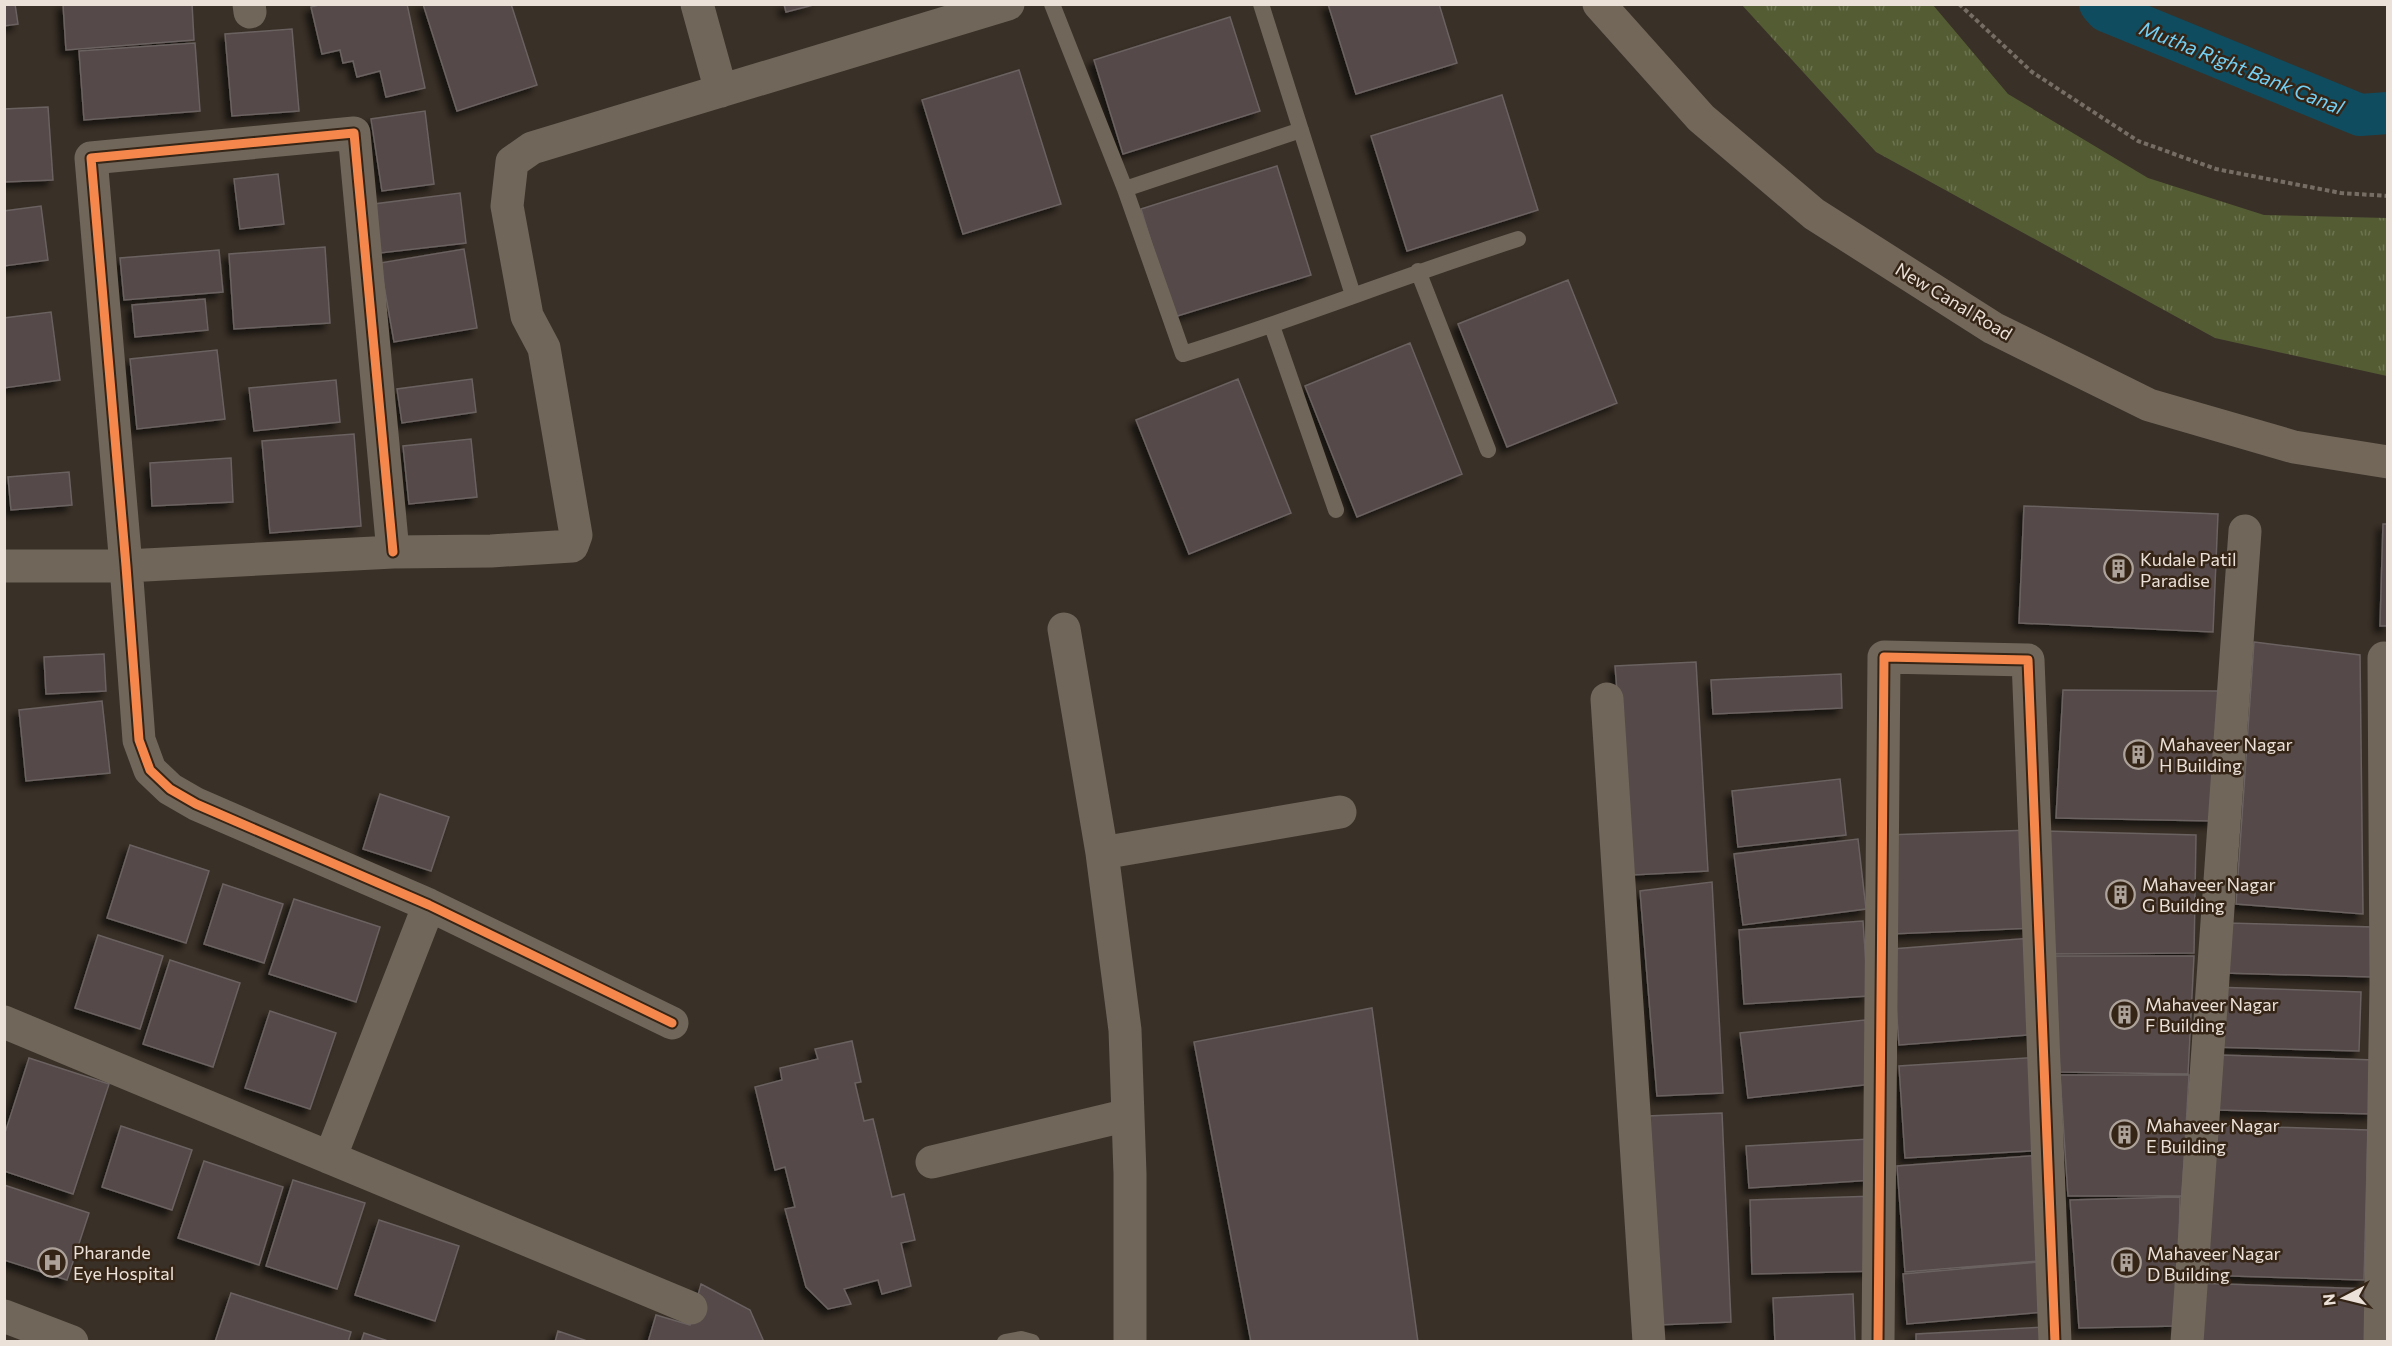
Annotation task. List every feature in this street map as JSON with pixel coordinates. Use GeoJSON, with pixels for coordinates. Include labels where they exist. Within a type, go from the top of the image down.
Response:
{"type":"FeatureCollection","features":[{"type":"Feature","properties":{"kind":"street"},"geometry":{"type":"LineString","coordinates":[[697,4],[721,91]]}},
{"type":"Feature","properties":{"kind":"street"},"geometry":{"type":"LineString","coordinates":[[4,566],[126,566],[393,552],[491,551],[572,546],[576,535],[544,348],[527,316],[507,206],[512,162],[532,148],[1008,4]]}},
{"type":"Feature","properties":{"kind":"street","name":"New Canal Road"},"geometry":{"type":"LineString","coordinates":[[1599,4],[1701,118],[1814,214],[1993,327],[2149,405],[2294,447],[2388,462]]}},
{"type":"Feature","properties":{"kind":"street"},"geometry":{"type":"LineString","coordinates":[[393,552],[354,133],[91,158],[139,740],[150,770],[170,789],[196,804],[429,905],[672,1023]]}},
{"type":"Feature","properties":{"kind":"street"},"geometry":{"type":"LineString","coordinates":[[2187,1341],[2245,531]]}},
{"type":"Feature","properties":{"kind":"street"},"geometry":{"type":"LineString","coordinates":[[1064,629],[1102,853],[1125,1030],[1130,1341]]}},
{"type":"Feature","properties":{"kind":"street"},"geometry":{"type":"LineString","coordinates":[[1878,1341],[1884,657],[2028,660],[2055,1341]]}},
{"type":"Feature","properties":{"kind":"street"},"geometry":{"type":"LineString","coordinates":[[2380,1341],[2386,984],[2384,658]]}},
{"type":"Feature","properties":{"kind":"street"},"geometry":{"type":"LineString","coordinates":[[1606,699],[1649,1341]]}},
{"type":"Feature","properties":{"kind":"street"},"geometry":{"type":"LineString","coordinates":[[1102,853],[1340,812]]}},
{"type":"Feature","properties":{"kind":"street"},"geometry":{"type":"LineString","coordinates":[[330,1158],[429,905]]}},
{"type":"Feature","properties":{"kind":"street"},"geometry":{"type":"LineString","coordinates":[[4,1022],[691,1308]]}},
{"type":"Feature","properties":{"kind":"street"},"geometry":{"type":"LineString","coordinates":[[932,1162],[1128,1115]]}},
{"type":"Feature","properties":{"kind":"street"},"geometry":{"type":"LineString","coordinates":[[4,1316],[72,1341]]}},
{"type":"Feature","properties":{"kind":"lane"},"geometry":{"type":"LineString","coordinates":[[1052,4],[1125,189],[1183,354],[1272,326],[1418,271],[1518,239]]}},
{"type":"Feature","properties":{"kind":"lane"},"geometry":{"type":"LineString","coordinates":[[1261,4],[1353,296]]}},
{"type":"Feature","properties":{"kind":"lane"},"geometry":{"type":"LineString","coordinates":[[1125,189],[1301,130]]}},
{"type":"Feature","properties":{"kind":"lane"},"geometry":{"type":"LineString","coordinates":[[1418,271],[1488,450]]}},
{"type":"Feature","properties":{"kind":"lane"},"geometry":{"type":"LineString","coordinates":[[1272,326],[1336,510]]}},
{"type":"Feature","properties":{"kind":"lane"},"geometry":{"type":"LineString","coordinates":[[1005,1341],[1021,1339],[1032,1341]]}},
{"type":"Feature","properties":{"kind":"path"},"geometry":{"type":"LineString","coordinates":[[1959,4],[2032,72],[2138,141],[2216,169],[2341,193],[2388,196]]}},
{"type":"Feature","properties":{"kind":"green space"},"geometry":{"type":"Polygon","coordinates":[[[1742,5],[1933,5],[2008,94],[2148,178],[2264,215],[2387,218],[2387,376],[2215,338],[1876,152],[1742,5]]]}},
{"type":"Feature","properties":{"kind":"building"},"geometry":{"type":"Polygon","coordinates":[[[4,4],[15,4],[18,24],[4,26],[4,4]]]}},
{"type":"Feature","properties":{"kind":"building"},"geometry":{"type":"Polygon","coordinates":[[[63,4],[192,4],[194,40],[66,50],[63,4]]]}},
{"type":"Feature","properties":{"kind":"building"},"geometry":{"type":"Polygon","coordinates":[[[323,4],[407,4],[425,88],[386,97],[380,71],[357,77],[353,61],[343,63],[340,50],[322,54],[311,7],[323,4]]]}},
{"type":"Feature","properties":{"kind":"building"},"geometry":{"type":"Polygon","coordinates":[[[423,4],[511,4],[537,85],[457,111],[423,4]]]}},
{"type":"Feature","properties":{"kind":"building"},"geometry":{"type":"Polygon","coordinates":[[[784,4],[817,4],[786,12],[784,4]]]}},
{"type":"Feature","properties":{"kind":"building"},"geometry":{"type":"Polygon","coordinates":[[[1328,4],[1439,4],[1457,63],[1356,94],[1328,4]]]}},
{"type":"Feature","properties":{"kind":"building"},"geometry":{"type":"Polygon","coordinates":[[[1230,17],[1260,111],[1123,154],[1094,60],[1230,17]]]}},
{"type":"Feature","properties":{"kind":"building"},"geometry":{"type":"Polygon","coordinates":[[[292,29],[299,111],[232,116],[225,34],[292,29]]]}},
{"type":"Feature","properties":{"kind":"building"},"geometry":{"type":"Polygon","coordinates":[[[195,43],[200,111],[84,120],[79,51],[195,43]]]}},
{"type":"Feature","properties":{"kind":"building"},"geometry":{"type":"Polygon","coordinates":[[[1019,70],[1061,204],[963,234],[922,100],[1019,70]]]}},
{"type":"Feature","properties":{"kind":"building"},"geometry":{"type":"Polygon","coordinates":[[[1502,95],[1538,210],[1407,251],[1371,136],[1502,95]]]}},
{"type":"Feature","properties":{"kind":"building"},"geometry":{"type":"Polygon","coordinates":[[[48,107],[53,180],[4,182],[4,109],[48,107]]]}},
{"type":"Feature","properties":{"kind":"building"},"geometry":{"type":"Polygon","coordinates":[[[425,111],[434,184],[382,191],[371,119],[425,111]]]}},
{"type":"Feature","properties":{"kind":"building"},"geometry":{"type":"Polygon","coordinates":[[[1277,166],[1311,275],[1174,317],[1141,209],[1277,166]]]}},
{"type":"Feature","properties":{"kind":"building"},"geometry":{"type":"Polygon","coordinates":[[[278,174],[284,224],[240,229],[234,179],[278,174]]]}},
{"type":"Feature","properties":{"kind":"building"},"geometry":{"type":"Polygon","coordinates":[[[460,193],[466,243],[380,253],[374,204],[460,193]]]}},
{"type":"Feature","properties":{"kind":"building"},"geometry":{"type":"Polygon","coordinates":[[[41,206],[48,260],[4,266],[4,211],[41,206]]]}},
{"type":"Feature","properties":{"kind":"building"},"geometry":{"type":"Polygon","coordinates":[[[325,247],[330,323],[234,329],[229,254],[325,247]]]}},
{"type":"Feature","properties":{"kind":"building"},"geometry":{"type":"Polygon","coordinates":[[[464,249],[477,328],[394,342],[380,263],[464,249]]]}},
{"type":"Feature","properties":{"kind":"building"},"geometry":{"type":"Polygon","coordinates":[[[219,250],[223,292],[124,300],[120,258],[219,250]]]}},
{"type":"Feature","properties":{"kind":"building"},"geometry":{"type":"Polygon","coordinates":[[[1568,280],[1617,403],[1507,447],[1458,324],[1568,280]]]}},
{"type":"Feature","properties":{"kind":"building"},"geometry":{"type":"Polygon","coordinates":[[[205,299],[208,330],[135,337],[132,305],[205,299]]]}},
{"type":"Feature","properties":{"kind":"building"},"geometry":{"type":"Polygon","coordinates":[[[51,312],[60,380],[4,388],[4,318],[51,312]]]}},
{"type":"Feature","properties":{"kind":"building"},"geometry":{"type":"Polygon","coordinates":[[[1410,343],[1462,474],[1357,517],[1305,386],[1410,343]]]}},
{"type":"Feature","properties":{"kind":"building"},"geometry":{"type":"Polygon","coordinates":[[[217,350],[225,419],[137,429],[130,359],[217,350]]]}},
{"type":"Feature","properties":{"kind":"building"},"geometry":{"type":"Polygon","coordinates":[[[472,379],[476,412],[402,423],[397,389],[472,379]]]}},
{"type":"Feature","properties":{"kind":"building"},"geometry":{"type":"Polygon","coordinates":[[[1238,379],[1291,513],[1189,554],[1136,420],[1238,379]]]}},
{"type":"Feature","properties":{"kind":"building"},"geometry":{"type":"Polygon","coordinates":[[[336,380],[340,422],[254,431],[249,388],[336,380]]]}},
{"type":"Feature","properties":{"kind":"building"},"geometry":{"type":"Polygon","coordinates":[[[354,434],[361,526],[270,533],[262,441],[354,434]]]}},
{"type":"Feature","properties":{"kind":"building"},"geometry":{"type":"Polygon","coordinates":[[[471,439],[477,497],[409,504],[403,446],[471,439]]]}},
{"type":"Feature","properties":{"kind":"building"},"geometry":{"type":"Polygon","coordinates":[[[231,458],[233,502],[152,506],[150,463],[231,458]]]}},
{"type":"Feature","properties":{"kind":"building"},"geometry":{"type":"Polygon","coordinates":[[[69,472],[72,505],[11,510],[8,477],[69,472]]]}},
{"type":"Feature","properties":{"kind":"building","name":"Kudale Patil Paradise"},"geometry":{"type":"Polygon","coordinates":[[[2024,506],[2218,514],[2213,632],[2019,623],[2024,506]]]}},
{"type":"Feature","properties":{"kind":"building"},"geometry":{"type":"Polygon","coordinates":[[[2383,524],[2388,524],[2388,626],[2380,626],[2383,524]]]}},
{"type":"Feature","properties":{"kind":"building"},"geometry":{"type":"Polygon","coordinates":[[[2254,642],[2360,655],[2363,914],[2236,904],[2254,642]]]}},
{"type":"Feature","properties":{"kind":"building"},"geometry":{"type":"Polygon","coordinates":[[[104,654],[106,691],[46,694],[44,657],[104,654]]]}},
{"type":"Feature","properties":{"kind":"building"},"geometry":{"type":"Polygon","coordinates":[[[1696,662],[1708,871],[1632,875],[1615,666],[1696,662]]]}},
{"type":"Feature","properties":{"kind":"building"},"geometry":{"type":"Polygon","coordinates":[[[1841,674],[1842,708],[1713,714],[1711,680],[1841,674]]]}},
{"type":"Feature","properties":{"kind":"building","name":"Mahaveer Nagar H Building"},"geometry":{"type":"Polygon","coordinates":[[[2063,690],[2219,691],[2214,821],[2056,818],[2063,690]]]}},
{"type":"Feature","properties":{"kind":"building"},"geometry":{"type":"Polygon","coordinates":[[[102,701],[110,773],[26,781],[19,710],[102,701]]]}},
{"type":"Feature","properties":{"kind":"building"},"geometry":{"type":"Polygon","coordinates":[[[1840,779],[1846,835],[1738,847],[1732,791],[1840,779]]]}},
{"type":"Feature","properties":{"kind":"building"},"geometry":{"type":"Polygon","coordinates":[[[380,794],[449,817],[431,871],[363,849],[380,794]]]}},
{"type":"Feature","properties":{"kind":"building"},"geometry":{"type":"Polygon","coordinates":[[[2032,830],[2035,928],[1890,934],[1886,835],[2032,830]]]}},
{"type":"Feature","properties":{"kind":"building","name":"Mahaveer Nagar G Building"},"geometry":{"type":"Polygon","coordinates":[[[2044,831],[2196,835],[2194,953],[2052,954],[2044,831]]]}},
{"type":"Feature","properties":{"kind":"building"},"geometry":{"type":"Polygon","coordinates":[[[1858,839],[1866,909],[1743,925],[1734,854],[1858,839]]]}},
{"type":"Feature","properties":{"kind":"building"},"geometry":{"type":"Polygon","coordinates":[[[130,845],[209,871],[186,943],[107,918],[130,845]]]}},
{"type":"Feature","properties":{"kind":"building"},"geometry":{"type":"Polygon","coordinates":[[[1712,882],[1723,1093],[1657,1096],[1640,891],[1712,882]]]}},
{"type":"Feature","properties":{"kind":"building"},"geometry":{"type":"Polygon","coordinates":[[[223,884],[283,904],[264,963],[204,944],[223,884]]]}},
{"type":"Feature","properties":{"kind":"building"},"geometry":{"type":"Polygon","coordinates":[[[294,899],[380,927],[356,1002],[269,974],[294,899]]]}},
{"type":"Feature","properties":{"kind":"building"},"geometry":{"type":"Polygon","coordinates":[[[1863,921],[1868,996],[1744,1004],[1739,930],[1863,921]]]}},
{"type":"Feature","properties":{"kind":"building"},"geometry":{"type":"Polygon","coordinates":[[[2226,923],[2374,927],[2373,977],[2224,973],[2226,923]]]}},
{"type":"Feature","properties":{"kind":"building"},"geometry":{"type":"Polygon","coordinates":[[[98,935],[163,956],[140,1029],[75,1008],[98,935]]]}},
{"type":"Feature","properties":{"kind":"building"},"geometry":{"type":"Polygon","coordinates":[[[2032,938],[2040,1034],[1899,1045],[1892,949],[2032,938]]]}},
{"type":"Feature","properties":{"kind":"building","name":"Mahaveer Nagar F Building"},"geometry":{"type":"Polygon","coordinates":[[[2052,956],[2194,956],[2188,1074],[2060,1072],[2052,956]]]}},
{"type":"Feature","properties":{"kind":"building"},"geometry":{"type":"Polygon","coordinates":[[[170,960],[240,983],[213,1067],[143,1044],[170,960]]]}},
{"type":"Feature","properties":{"kind":"building"},"geometry":{"type":"Polygon","coordinates":[[[2213,987],[2361,992],[2359,1051],[2211,1047],[2213,987]]]}},
{"type":"Feature","properties":{"kind":"building"},"geometry":{"type":"Polygon","coordinates":[[[1372,1008],[1418,1342],[1251,1342],[1194,1042],[1372,1008]]]}},
{"type":"Feature","properties":{"kind":"building"},"geometry":{"type":"Polygon","coordinates":[[[270,1011],[336,1033],[310,1109],[245,1088],[270,1011]]]}},
{"type":"Feature","properties":{"kind":"building"},"geometry":{"type":"Polygon","coordinates":[[[1865,1020],[1872,1084],[1748,1098],[1740,1033],[1865,1020]]]}},
{"type":"Feature","properties":{"kind":"building"},"geometry":{"type":"Polygon","coordinates":[[[852,1041],[861,1082],[855,1083],[864,1121],[873,1119],[892,1197],[904,1194],[915,1240],[901,1243],[911,1286],[882,1294],[878,1280],[844,1289],[851,1304],[828,1309],[806,1287],[785,1209],[795,1207],[785,1167],[775,1170],[755,1087],[782,1080],[780,1068],[818,1059],[815,1049],[852,1041]]]}},
{"type":"Feature","properties":{"kind":"building"},"geometry":{"type":"Polygon","coordinates":[[[2219,1055],[2375,1060],[2373,1114],[2218,1110],[2219,1055]]]}},
{"type":"Feature","properties":{"kind":"building"},"geometry":{"type":"Polygon","coordinates":[[[2042,1057],[2048,1150],[1905,1158],[1899,1066],[2042,1057]]]}},
{"type":"Feature","properties":{"kind":"building"},"geometry":{"type":"Polygon","coordinates":[[[29,1058],[109,1084],[73,1194],[4,1171],[4,1136],[29,1058]]]}},
{"type":"Feature","properties":{"kind":"building","name":"Mahaveer Nagar E Building"},"geometry":{"type":"Polygon","coordinates":[[[2060,1075],[2189,1075],[2182,1196],[2068,1196],[2060,1075]]]}},
{"type":"Feature","properties":{"kind":"building"},"geometry":{"type":"Polygon","coordinates":[[[1722,1113],[1731,1322],[1656,1325],[1647,1116],[1722,1113]]]}},
{"type":"Feature","properties":{"kind":"building"},"geometry":{"type":"Polygon","coordinates":[[[2204,1125],[2368,1130],[2364,1280],[2200,1275],[2204,1125]]]}},
{"type":"Feature","properties":{"kind":"building"},"geometry":{"type":"Polygon","coordinates":[[[121,1126],[192,1150],[172,1210],[102,1187],[121,1126]]]}},
{"type":"Feature","properties":{"kind":"building"},"geometry":{"type":"Polygon","coordinates":[[[1870,1139],[1873,1180],[1749,1188],[1746,1146],[1870,1139]]]}},
{"type":"Feature","properties":{"kind":"building"},"geometry":{"type":"Polygon","coordinates":[[[2042,1155],[2050,1260],[1905,1272],[1897,1166],[2042,1155]]]}},
{"type":"Feature","properties":{"kind":"building"},"geometry":{"type":"Polygon","coordinates":[[[204,1161],[283,1187],[259,1265],[178,1238],[204,1161]]]}},
{"type":"Feature","properties":{"kind":"building"},"geometry":{"type":"Polygon","coordinates":[[[293,1180],[365,1203],[337,1289],[266,1266],[293,1180]]]}},
{"type":"Feature","properties":{"kind":"building"},"geometry":{"type":"Polygon","coordinates":[[[4,1185],[89,1213],[67,1280],[4,1260],[4,1185]]]}},
{"type":"Feature","properties":{"kind":"building"},"geometry":{"type":"Polygon","coordinates":[[[1877,1196],[1878,1271],[1752,1274],[1750,1200],[1877,1196]]]}},
{"type":"Feature","properties":{"kind":"building","name":"Mahaveer Nagar D Building"},"geometry":{"type":"Polygon","coordinates":[[[2180,1197],[2177,1326],[2079,1328],[2070,1200],[2180,1197]]]}},
{"type":"Feature","properties":{"kind":"building"},"geometry":{"type":"Polygon","coordinates":[[[379,1220],[459,1246],[435,1321],[355,1295],[379,1220]]]}},
{"type":"Feature","properties":{"kind":"building"},"geometry":{"type":"Polygon","coordinates":[[[2039,1262],[2044,1312],[1907,1324],[1903,1274],[2039,1262]]]}},
{"type":"Feature","properties":{"kind":"building"},"geometry":{"type":"Polygon","coordinates":[[[2194,1283],[2372,1289],[2370,1342],[2193,1342],[2194,1283]]]}},
{"type":"Feature","properties":{"kind":"building"},"geometry":{"type":"Polygon","coordinates":[[[701,1284],[750,1310],[764,1342],[648,1342],[656,1315],[690,1325],[701,1284]]]}},
{"type":"Feature","properties":{"kind":"building"},"geometry":{"type":"Polygon","coordinates":[[[231,1293],[351,1332],[348,1342],[215,1342],[231,1293]]]}},
{"type":"Feature","properties":{"kind":"building"},"geometry":{"type":"Polygon","coordinates":[[[1853,1294],[1855,1342],[1775,1342],[1773,1298],[1853,1294]]]}},
{"type":"Feature","properties":{"kind":"building"},"geometry":{"type":"Polygon","coordinates":[[[2045,1327],[2046,1342],[1916,1342],[1916,1334],[2045,1327]]]}},
{"type":"Feature","properties":{"kind":"building"},"geometry":{"type":"Polygon","coordinates":[[[558,1331],[590,1342],[555,1342],[558,1331]]]}},
{"type":"Feature","properties":{"kind":"building"},"geometry":{"type":"Polygon","coordinates":[[[364,1333],[391,1342],[361,1342],[364,1333]]]}},
{"type":"Feature","properties":{"kind":"waterway","name":"Mutha Right Bank Canal"},"geometry":{"type":"LineString","coordinates":[[2100,4],[2106,11],[2360,115],[2388,113]]}},
{"type":"Feature","properties":{"kind":"cycle path"},"geometry":{"type":"LineString","coordinates":[[393,552],[354,133],[91,158],[139,740],[150,770],[170,789],[196,804],[429,905],[672,1023]]}},
{"type":"Feature","properties":{"kind":"cycle path"},"geometry":{"type":"LineString","coordinates":[[1878,1342],[1884,657],[2028,660],[2055,1342]]}},
{"type":"Feature","properties":{"kind":"place","name":"Kudale Patil Paradise"},"geometry":{"type":"Point","coordinates":[2119,569]}},
{"type":"Feature","properties":{"kind":"place","name":"Mahaveer Nagar H Building"},"geometry":{"type":"Point","coordinates":[2138,754]}},
{"type":"Feature","properties":{"kind":"place","name":"Mahaveer Nagar G Building"},"geometry":{"type":"Point","coordinates":[2121,894]}},
{"type":"Feature","properties":{"kind":"place","name":"Mahaveer Nagar F Building"},"geometry":{"type":"Point","coordinates":[2124,1014]}},
{"type":"Feature","properties":{"kind":"place","name":"Mahaveer Nagar E Building"},"geometry":{"type":"Point","coordinates":[2125,1135]}},
{"type":"Feature","properties":{"kind":"place","name":"Pharande Eye Hospital"},"geometry":{"type":"Point","coordinates":[52,1262]}},
{"type":"Feature","properties":{"kind":"place","name":"Mahaveer Nagar D Building"},"geometry":{"type":"Point","coordinates":[2126,1263]}}]}
